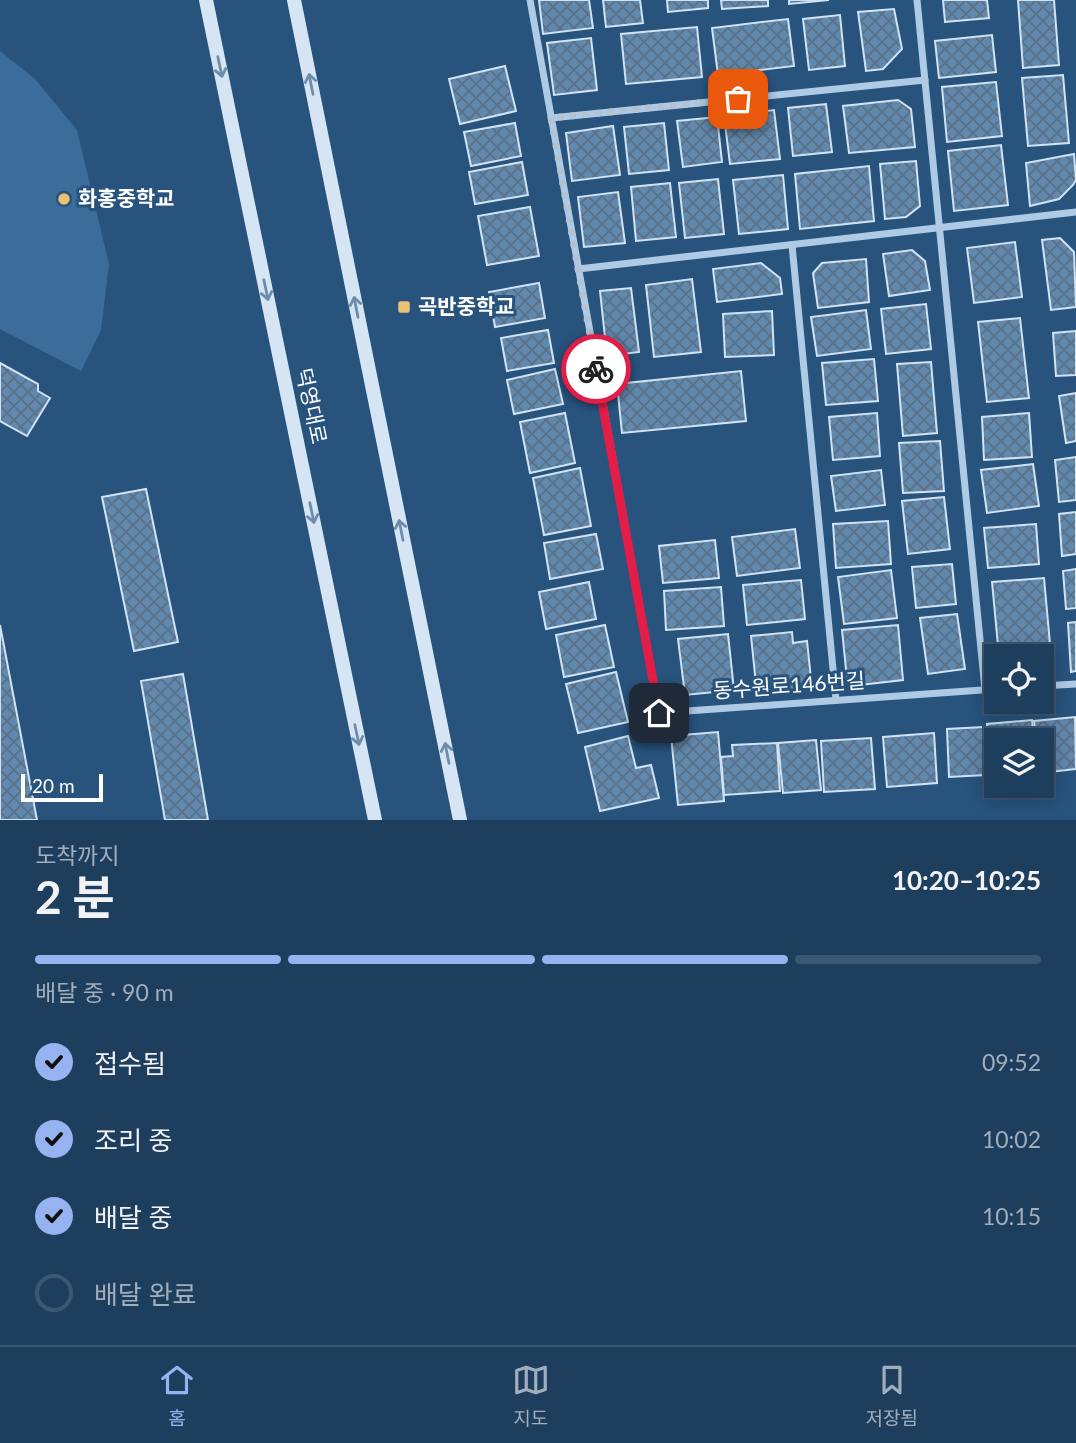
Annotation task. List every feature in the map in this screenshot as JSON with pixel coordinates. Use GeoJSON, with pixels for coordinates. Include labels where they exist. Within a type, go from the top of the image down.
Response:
{"type":"FeatureCollection","features":[{"type":"Feature","properties":{"kind":"main road","name":"덕영대로"},"geometry":{"type":"LineString","coordinates":[[206,0],[375,820]]}},
{"type":"Feature","properties":{"kind":"main road"},"geometry":{"type":"LineString","coordinates":[[294,0],[460,820]]}},
{"type":"Feature","properties":{"kind":"street","name":"동수원로146번길"},"geometry":{"type":"LineString","coordinates":[[530,0],[659,713],[984,690]]}},
{"type":"Feature","properties":{"kind":"street"},"geometry":{"type":"LineString","coordinates":[[917,0],[984,680]]}},
{"type":"Feature","properties":{"kind":"street"},"geometry":{"type":"LineString","coordinates":[[551,118],[925,80]]}},
{"type":"Feature","properties":{"kind":"street"},"geometry":{"type":"LineString","coordinates":[[578,269],[1076,212]]}},
{"type":"Feature","properties":{"kind":"street"},"geometry":{"type":"LineString","coordinates":[[792,245],[836,700]]}},
{"type":"Feature","properties":{"kind":"street"},"geometry":{"type":"LineString","coordinates":[[1054,685],[1076,684]]}},
{"type":"Feature","properties":{"kind":"shaded area"},"geometry":{"type":"Polygon","coordinates":[[[0,51],[35,79],[77,130],[109,264],[101,330],[81,371],[0,329],[0,51]]]}},
{"type":"Feature","properties":{"kind":"building"},"geometry":{"type":"Polygon","coordinates":[[[539,0],[589,0],[593,28],[543,34],[539,0]]]}},
{"type":"Feature","properties":{"kind":"building"},"geometry":{"type":"Polygon","coordinates":[[[603,0],[640,0],[643,23],[606,27],[603,0]]]}},
{"type":"Feature","properties":{"kind":"building"},"geometry":{"type":"Polygon","coordinates":[[[667,0],[708,0],[708,8],[668,12],[667,0]]]}},
{"type":"Feature","properties":{"kind":"building"},"geometry":{"type":"Polygon","coordinates":[[[721,0],[768,0],[768,6],[722,9],[721,0]]]}},
{"type":"Feature","properties":{"kind":"building"},"geometry":{"type":"Polygon","coordinates":[[[789,0],[829,0],[789,4],[789,0]]]}},
{"type":"Feature","properties":{"kind":"building"},"geometry":{"type":"Polygon","coordinates":[[[943,0],[987,0],[989,18],[945,22],[943,0]]]}},
{"type":"Feature","properties":{"kind":"building"},"geometry":{"type":"Polygon","coordinates":[[[1018,0],[1054,0],[1059,65],[1023,68],[1018,0]]]}},
{"type":"Feature","properties":{"kind":"building"},"geometry":{"type":"Polygon","coordinates":[[[894,9],[902,49],[883,69],[866,71],[858,12],[894,9]]]}},
{"type":"Feature","properties":{"kind":"building"},"geometry":{"type":"Polygon","coordinates":[[[840,15],[845,66],[809,70],[803,19],[840,15]]]}},
{"type":"Feature","properties":{"kind":"building"},"geometry":{"type":"Polygon","coordinates":[[[788,19],[794,66],[718,75],[712,28],[788,19]]]}},
{"type":"Feature","properties":{"kind":"building"},"geometry":{"type":"Polygon","coordinates":[[[697,27],[702,77],[626,84],[621,34],[697,27]]]}},
{"type":"Feature","properties":{"kind":"building"},"geometry":{"type":"Polygon","coordinates":[[[992,35],[996,72],[939,78],[935,41],[992,35]]]}},
{"type":"Feature","properties":{"kind":"building"},"geometry":{"type":"Polygon","coordinates":[[[591,38],[597,90],[554,95],[547,43],[591,38]]]}},
{"type":"Feature","properties":{"kind":"building"},"geometry":{"type":"Polygon","coordinates":[[[505,66],[516,111],[460,124],[449,79],[505,66]]]}},
{"type":"Feature","properties":{"kind":"building"},"geometry":{"type":"Polygon","coordinates":[[[1063,75],[1069,143],[1028,146],[1022,78],[1063,75]]]}},
{"type":"Feature","properties":{"kind":"building"},"geometry":{"type":"Polygon","coordinates":[[[996,82],[1002,136],[947,142],[942,87],[996,82]]]}},
{"type":"Feature","properties":{"kind":"building"},"geometry":{"type":"Polygon","coordinates":[[[898,100],[911,109],[915,147],[849,153],[843,106],[898,100]]]}},
{"type":"Feature","properties":{"kind":"building"},"geometry":{"type":"Polygon","coordinates":[[[826,104],[832,152],[793,156],[788,108],[826,104]]]}},
{"type":"Feature","properties":{"kind":"building"},"geometry":{"type":"Polygon","coordinates":[[[774,110],[780,159],[730,164],[724,116],[774,110]]]}},
{"type":"Feature","properties":{"kind":"building"},"geometry":{"type":"Polygon","coordinates":[[[717,117],[722,162],[683,167],[677,121],[717,117]]]}},
{"type":"Feature","properties":{"kind":"building"},"geometry":{"type":"Polygon","coordinates":[[[515,123],[521,156],[471,166],[464,132],[515,123]]]}},
{"type":"Feature","properties":{"kind":"building"},"geometry":{"type":"Polygon","coordinates":[[[664,123],[669,170],[629,174],[624,127],[664,123]]]}},
{"type":"Feature","properties":{"kind":"building"},"geometry":{"type":"Polygon","coordinates":[[[613,126],[620,175],[572,181],[566,133],[613,126]]]}},
{"type":"Feature","properties":{"kind":"building"},"geometry":{"type":"Polygon","coordinates":[[[1001,145],[1008,205],[954,211],[948,151],[1001,145]]]}},
{"type":"Feature","properties":{"kind":"building"},"geometry":{"type":"Polygon","coordinates":[[[1074,154],[1076,180],[1073,185],[1059,199],[1030,206],[1026,163],[1074,154]]]}},
{"type":"Feature","properties":{"kind":"building"},"geometry":{"type":"Polygon","coordinates":[[[916,161],[920,206],[906,217],[885,219],[880,164],[916,161]]]}},
{"type":"Feature","properties":{"kind":"building"},"geometry":{"type":"Polygon","coordinates":[[[522,162],[528,195],[475,204],[469,172],[522,162]]]}},
{"type":"Feature","properties":{"kind":"building"},"geometry":{"type":"Polygon","coordinates":[[[869,166],[874,221],[800,229],[795,174],[869,166]]]}},
{"type":"Feature","properties":{"kind":"building"},"geometry":{"type":"Polygon","coordinates":[[[783,175],[788,229],[739,234],[733,180],[783,175]]]}},
{"type":"Feature","properties":{"kind":"building"},"geometry":{"type":"Polygon","coordinates":[[[718,179],[724,234],[685,238],[679,183],[718,179]]]}},
{"type":"Feature","properties":{"kind":"building"},"geometry":{"type":"Polygon","coordinates":[[[670,183],[676,237],[636,241],[631,187],[670,183]]]}},
{"type":"Feature","properties":{"kind":"building"},"geometry":{"type":"Polygon","coordinates":[[[618,192],[625,243],[584,247],[578,197],[618,192]]]}},
{"type":"Feature","properties":{"kind":"building"},"geometry":{"type":"Polygon","coordinates":[[[530,207],[539,256],[487,265],[478,216],[530,207]]]}},
{"type":"Feature","properties":{"kind":"building"},"geometry":{"type":"Polygon","coordinates":[[[1060,238],[1074,252],[1076,307],[1051,310],[1042,240],[1060,238]]]}},
{"type":"Feature","properties":{"kind":"building"},"geometry":{"type":"Polygon","coordinates":[[[1015,242],[1022,297],[974,303],[967,248],[1015,242]]]}},
{"type":"Feature","properties":{"kind":"building"},"geometry":{"type":"Polygon","coordinates":[[[912,250],[925,261],[930,290],[889,296],[883,254],[912,250]]]}},
{"type":"Feature","properties":{"kind":"building"},"geometry":{"type":"Polygon","coordinates":[[[866,259],[869,302],[818,308],[813,273],[822,263],[866,259]]]}},
{"type":"Feature","properties":{"kind":"building"},"geometry":{"type":"Polygon","coordinates":[[[761,263],[780,278],[782,294],[717,302],[713,269],[761,263]]]}},
{"type":"Feature","properties":{"kind":"building"},"geometry":{"type":"Polygon","coordinates":[[[692,279],[701,352],[654,357],[646,285],[692,279]]]}},
{"type":"Feature","properties":{"kind":"building"},"geometry":{"type":"Polygon","coordinates":[[[539,283],[545,318],[495,327],[489,292],[539,283]]]}},
{"type":"Feature","properties":{"kind":"building"},"geometry":{"type":"Polygon","coordinates":[[[631,288],[639,352],[607,356],[600,291],[631,288]]]}},
{"type":"Feature","properties":{"kind":"building"},"geometry":{"type":"Polygon","coordinates":[[[926,304],[931,349],[886,354],[881,309],[926,304]]]}},
{"type":"Feature","properties":{"kind":"building"},"geometry":{"type":"Polygon","coordinates":[[[866,310],[871,349],[817,356],[811,317],[866,310]]]}},
{"type":"Feature","properties":{"kind":"building"},"geometry":{"type":"Polygon","coordinates":[[[772,311],[774,355],[725,357],[723,314],[772,311]]]}},
{"type":"Feature","properties":{"kind":"building"},"geometry":{"type":"Polygon","coordinates":[[[1020,318],[1029,398],[987,402],[978,322],[1020,318]]]}},
{"type":"Feature","properties":{"kind":"building"},"geometry":{"type":"Polygon","coordinates":[[[548,330],[554,363],[507,371],[501,338],[548,330]]]}},
{"type":"Feature","properties":{"kind":"building"},"geometry":{"type":"Polygon","coordinates":[[[1076,331],[1076,375],[1056,376],[1053,333],[1076,331]]]}},
{"type":"Feature","properties":{"kind":"building"},"geometry":{"type":"Polygon","coordinates":[[[874,359],[878,401],[826,405],[822,363],[874,359]]]}},
{"type":"Feature","properties":{"kind":"building"},"geometry":{"type":"Polygon","coordinates":[[[931,362],[937,433],[903,436],[897,364],[931,362]]]}},
{"type":"Feature","properties":{"kind":"building"},"geometry":{"type":"Polygon","coordinates":[[[0,363],[38,384],[38,391],[50,398],[27,436],[0,421],[0,363]]]}},
{"type":"Feature","properties":{"kind":"building"},"geometry":{"type":"Polygon","coordinates":[[[555,369],[563,404],[514,414],[507,380],[555,369]]]}},
{"type":"Feature","properties":{"kind":"building"},"geometry":{"type":"Polygon","coordinates":[[[741,371],[746,421],[622,433],[617,384],[741,371]]]}},
{"type":"Feature","properties":{"kind":"building"},"geometry":{"type":"Polygon","coordinates":[[[1076,393],[1076,441],[1066,443],[1059,396],[1076,393]]]}},
{"type":"Feature","properties":{"kind":"building"},"geometry":{"type":"Polygon","coordinates":[[[565,413],[575,463],[530,473],[520,422],[565,413]]]}},
{"type":"Feature","properties":{"kind":"building"},"geometry":{"type":"Polygon","coordinates":[[[877,413],[880,456],[833,460],[829,417],[877,413]]]}},
{"type":"Feature","properties":{"kind":"building"},"geometry":{"type":"Polygon","coordinates":[[[1029,413],[1032,457],[984,460],[982,417],[1029,413]]]}},
{"type":"Feature","properties":{"kind":"building"},"geometry":{"type":"Polygon","coordinates":[[[940,441],[944,491],[903,493],[899,443],[940,441]]]}},
{"type":"Feature","properties":{"kind":"building"},"geometry":{"type":"Polygon","coordinates":[[[1076,457],[1076,500],[1059,502],[1055,460],[1076,457]]]}},
{"type":"Feature","properties":{"kind":"building"},"geometry":{"type":"Polygon","coordinates":[[[1033,464],[1039,506],[987,513],[981,470],[1033,464]]]}},
{"type":"Feature","properties":{"kind":"building"},"geometry":{"type":"Polygon","coordinates":[[[580,468],[591,526],[544,535],[533,478],[580,468]]]}},
{"type":"Feature","properties":{"kind":"building"},"geometry":{"type":"Polygon","coordinates":[[[881,470],[885,505],[836,511],[831,476],[881,470]]]}},
{"type":"Feature","properties":{"kind":"building"},"geometry":{"type":"Polygon","coordinates":[[[146,489],[178,642],[134,651],[102,497],[146,489]]]}},
{"type":"Feature","properties":{"kind":"building"},"geometry":{"type":"Polygon","coordinates":[[[944,497],[950,549],[908,554],[902,501],[944,497]]]}},
{"type":"Feature","properties":{"kind":"building"},"geometry":{"type":"Polygon","coordinates":[[[1076,512],[1076,554],[1062,556],[1059,514],[1076,512]]]}},
{"type":"Feature","properties":{"kind":"building"},"geometry":{"type":"Polygon","coordinates":[[[888,521],[891,564],[836,568],[833,524],[888,521]]]}},
{"type":"Feature","properties":{"kind":"building"},"geometry":{"type":"Polygon","coordinates":[[[1036,524],[1039,564],[988,568],[984,528],[1036,524]]]}},
{"type":"Feature","properties":{"kind":"building"},"geometry":{"type":"Polygon","coordinates":[[[795,529],[800,568],[737,576],[732,537],[795,529]]]}},
{"type":"Feature","properties":{"kind":"building"},"geometry":{"type":"Polygon","coordinates":[[[596,534],[603,569],[550,579],[544,543],[596,534]]]}},
{"type":"Feature","properties":{"kind":"building"},"geometry":{"type":"Polygon","coordinates":[[[715,540],[719,578],[663,583],[659,546],[715,540]]]}},
{"type":"Feature","properties":{"kind":"building"},"geometry":{"type":"Polygon","coordinates":[[[952,564],[956,604],[916,608],[912,567],[952,564]]]}},
{"type":"Feature","properties":{"kind":"building"},"geometry":{"type":"Polygon","coordinates":[[[1076,569],[1076,608],[1066,609],[1063,571],[1076,569]]]}},
{"type":"Feature","properties":{"kind":"building"},"geometry":{"type":"Polygon","coordinates":[[[891,570],[897,618],[844,624],[838,577],[891,570]]]}},
{"type":"Feature","properties":{"kind":"building"},"geometry":{"type":"Polygon","coordinates":[[[1044,578],[1050,644],[998,644],[992,582],[1044,578]]]}},
{"type":"Feature","properties":{"kind":"building"},"geometry":{"type":"Polygon","coordinates":[[[801,580],[805,619],[747,625],[743,585],[801,580]]]}},
{"type":"Feature","properties":{"kind":"building"},"geometry":{"type":"Polygon","coordinates":[[[589,582],[596,619],[546,629],[539,592],[589,582]]]}},
{"type":"Feature","properties":{"kind":"building"},"geometry":{"type":"Polygon","coordinates":[[[721,587],[724,626],[666,630],[664,591],[721,587]]]}},
{"type":"Feature","properties":{"kind":"building"},"geometry":{"type":"Polygon","coordinates":[[[957,614],[965,669],[928,674],[920,618],[957,614]]]}},
{"type":"Feature","properties":{"kind":"building"},"geometry":{"type":"Polygon","coordinates":[[[1076,622],[1076,671],[1071,672],[1068,623],[1076,622]]]}},
{"type":"Feature","properties":{"kind":"building"},"geometry":{"type":"Polygon","coordinates":[[[0,625],[37,820],[0,820],[0,625]]]}},
{"type":"Feature","properties":{"kind":"building"},"geometry":{"type":"Polygon","coordinates":[[[605,625],[614,667],[564,677],[556,635],[605,625]]]}},
{"type":"Feature","properties":{"kind":"building"},"geometry":{"type":"Polygon","coordinates":[[[898,625],[903,680],[860,685],[847,679],[842,630],[898,625]]]}},
{"type":"Feature","properties":{"kind":"building"},"geometry":{"type":"Polygon","coordinates":[[[792,632],[793,643],[807,641],[812,688],[757,694],[751,636],[792,632]]]}},
{"type":"Feature","properties":{"kind":"building"},"geometry":{"type":"Polygon","coordinates":[[[728,634],[734,690],[685,695],[678,639],[728,634]]]}},
{"type":"Feature","properties":{"kind":"building"},"geometry":{"type":"Polygon","coordinates":[[[616,672],[628,722],[578,733],[566,684],[616,672]]]}},
{"type":"Feature","properties":{"kind":"building"},"geometry":{"type":"Polygon","coordinates":[[[183,674],[208,820],[165,820],[141,681],[183,674]]]}},
{"type":"Feature","properties":{"kind":"building"},"geometry":{"type":"Polygon","coordinates":[[[1075,717],[1076,769],[1054,772],[1054,728],[1035,728],[1034,721],[1075,717]]]}},
{"type":"Feature","properties":{"kind":"building"},"geometry":{"type":"Polygon","coordinates":[[[1032,720],[1033,728],[987,728],[987,724],[1032,720]]]}},
{"type":"Feature","properties":{"kind":"building"},"geometry":{"type":"Polygon","coordinates":[[[983,727],[984,775],[949,777],[947,729],[983,727]]]}},
{"type":"Feature","properties":{"kind":"building"},"geometry":{"type":"Polygon","coordinates":[[[718,732],[724,801],[678,805],[671,736],[718,732]]]}},
{"type":"Feature","properties":{"kind":"building"},"geometry":{"type":"Polygon","coordinates":[[[934,733],[937,783],[887,787],[883,737],[934,733]]]}},
{"type":"Feature","properties":{"kind":"building"},"geometry":{"type":"Polygon","coordinates":[[[628,736],[636,768],[651,765],[659,798],[600,811],[585,747],[628,736]]]}},
{"type":"Feature","properties":{"kind":"building"},"geometry":{"type":"Polygon","coordinates":[[[871,738],[875,789],[824,792],[821,741],[871,738]]]}},
{"type":"Feature","properties":{"kind":"building"},"geometry":{"type":"Polygon","coordinates":[[[816,740],[821,790],[783,793],[778,743],[816,740]]]}},
{"type":"Feature","properties":{"kind":"building"},"geometry":{"type":"Polygon","coordinates":[[[777,743],[780,791],[724,795],[721,757],[733,756],[732,745],[777,743]]]}},
{"type":"Feature","properties":{"kind":"way so far"},"geometry":{"type":"LineString","coordinates":[[596,369],[551,118],[738,99]]}},
{"type":"Feature","properties":{"kind":"place","name":"화홍중학교"},"geometry":{"type":"Point","coordinates":[64,199]}},
{"type":"Feature","properties":{"kind":"place","name":"곡반중학교"},"geometry":{"type":"Point","coordinates":[404,307]}},
{"type":"Feature","properties":{"kind":"route"},"geometry":{"type":"LineString","coordinates":[[596,369],[659,713]]}}]}
